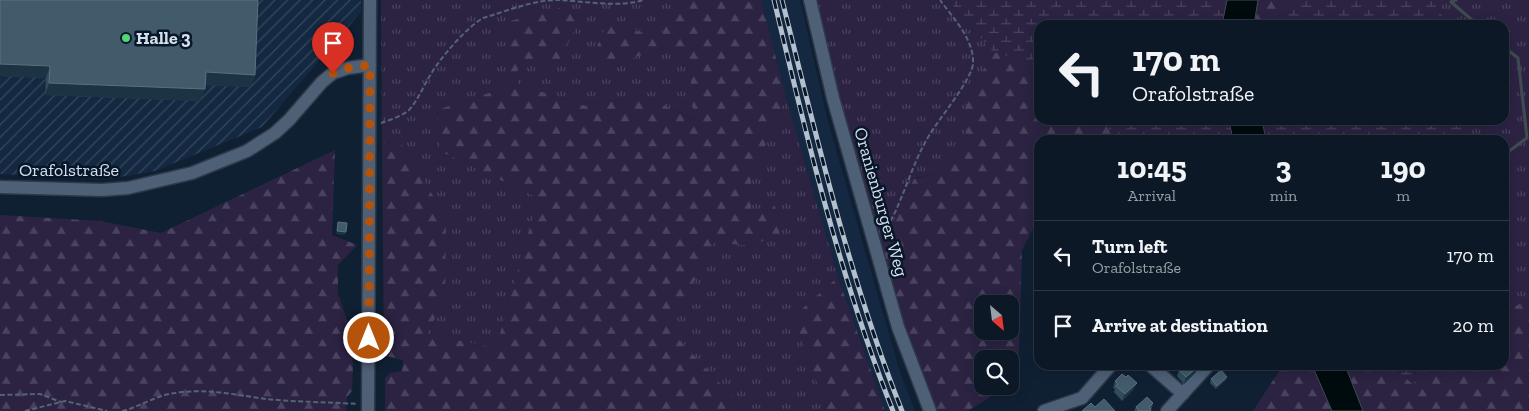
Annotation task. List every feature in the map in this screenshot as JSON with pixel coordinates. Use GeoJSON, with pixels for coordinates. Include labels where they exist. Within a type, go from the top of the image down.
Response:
{"type":"FeatureCollection","features":[{"type":"Feature","properties":{"kind":"street"},"geometry":{"type":"LineString","coordinates":[[368,408],[370,0]]}},
{"type":"Feature","properties":{"kind":"street","name":"Oranienburger Weg"},"geometry":{"type":"LineString","coordinates":[[810,0],[833,98],[898,326],[930,411]]}},
{"type":"Feature","properties":{"kind":"street","name":"Orafolstraße"},"geometry":{"type":"LineString","coordinates":[[0,187],[102,190],[128,188],[192,173],[247,151],[275,133],[322,82],[333,73],[348,68],[370,65]]}},
{"type":"Feature","properties":{"kind":"street"},"geometry":{"type":"LineString","coordinates":[[1044,411],[1082,398],[1107,370]]}},
{"type":"Feature","properties":{"kind":"street"},"geometry":{"type":"LineString","coordinates":[[1156,370],[1183,394]]}},
{"type":"Feature","properties":{"kind":"street"},"geometry":{"type":"LineString","coordinates":[[1167,411],[1205,370]]}},
{"type":"Feature","properties":{"kind":"path"},"geometry":{"type":"LineString","coordinates":[[369,125],[380,124],[407,112],[417,101],[432,72],[463,34],[475,22],[483,18],[543,1],[558,0],[590,3],[643,0]]}},
{"type":"Feature","properties":{"kind":"path"},"geometry":{"type":"LineString","coordinates":[[876,247],[890,224],[916,157],[930,133],[959,92],[974,64],[967,39],[960,26],[940,0]]}},
{"type":"Feature","properties":{"kind":"path"},"geometry":{"type":"LineString","coordinates":[[122,411],[134,408],[158,396],[176,392],[196,392],[368,408]]}},
{"type":"Feature","properties":{"kind":"path"},"geometry":{"type":"LineString","coordinates":[[0,395],[40,394],[61,402]]}},
{"type":"Feature","properties":{"kind":"path"},"geometry":{"type":"LineString","coordinates":[[26,411],[65,401],[106,411]]}},
{"type":"Feature","properties":{"kind":"shaded area"},"geometry":{"type":"Polygon","coordinates":[[[0,0],[361,0],[361,12],[262,127],[155,171],[114,178],[93,179],[0,174],[0,0]]]}},
{"type":"Feature","properties":{"kind":"shaded area"},"geometry":{"type":"Polygon","coordinates":[[[761,0],[800,0],[828,122],[899,369],[915,411],[885,411],[838,277],[786,97],[761,0]]]}},
{"type":"Feature","properties":{"kind":"shaded area"},"geometry":{"type":"Polygon","coordinates":[[[1227,0],[1258,0],[1255,20],[1223,20],[1227,0]]]}},
{"type":"Feature","properties":{"kind":"shaded area"},"geometry":{"type":"Polygon","coordinates":[[[1230,125],[1263,125],[1265,135],[1232,135],[1230,125]]]}},
{"type":"Feature","properties":{"kind":"shaded area"},"geometry":{"type":"Polygon","coordinates":[[[1314,370],[1347,370],[1363,411],[1332,411],[1314,370]]]}},
{"type":"Feature","properties":{"kind":"green space"},"geometry":{"type":"Polygon","coordinates":[[[381,0],[679,0],[662,33],[643,33],[608,20],[610,64],[672,47],[690,72],[695,120],[644,95],[586,106],[517,84],[518,67],[514,21],[506,22],[508,87],[437,111],[441,151],[539,198],[496,348],[427,334],[445,299],[398,139],[382,144],[381,0]]]}},
{"type":"Feature","properties":{"kind":"green space"},"geometry":{"type":"Polygon","coordinates":[[[679,0],[761,0],[786,97],[751,179],[751,210],[775,206],[780,236],[749,245],[713,243],[670,330],[746,411],[385,411],[385,378],[390,373],[402,371],[403,360],[386,356],[384,353],[382,144],[398,139],[446,217],[445,299],[427,334],[496,348],[538,198],[440,151],[437,110],[507,87],[506,22],[560,8],[581,17],[560,60],[518,67],[517,84],[586,106],[644,95],[694,120],[690,72],[672,47],[610,64],[593,56],[608,20],[643,33],[662,33],[679,0]]]}},
{"type":"Feature","properties":{"kind":"green space"},"geometry":{"type":"Polygon","coordinates":[[[807,0],[948,0],[992,51],[960,119],[971,141],[940,172],[915,178],[895,220],[876,250],[807,0]]]}},
{"type":"Feature","properties":{"kind":"green space"},"geometry":{"type":"Polygon","coordinates":[[[948,0],[1227,0],[1223,20],[1034,20],[1034,65],[992,51],[948,0]]]}},
{"type":"Feature","properties":{"kind":"green space"},"geometry":{"type":"Polygon","coordinates":[[[1258,0],[1294,0],[1279,16],[1283,20],[1255,20],[1258,0]]]}},
{"type":"Feature","properties":{"kind":"green space"},"geometry":{"type":"Polygon","coordinates":[[[1294,0],[1435,0],[1444,20],[1283,20],[1279,16],[1294,0]]]}},
{"type":"Feature","properties":{"kind":"green space"},"geometry":{"type":"Polygon","coordinates":[[[1435,0],[1529,0],[1529,300],[1513,307],[1509,312],[1509,135],[1464,135],[1472,125],[1509,125],[1509,20],[1444,20],[1435,0]]]}},
{"type":"Feature","properties":{"kind":"green space"},"geometry":{"type":"Polygon","coordinates":[[[992,51],[1034,65],[1034,125],[1104,125],[1116,135],[1034,135],[1034,227],[1022,250],[1019,350],[974,350],[974,395],[994,395],[968,411],[936,411],[876,250],[894,220],[914,179],[940,172],[970,141],[960,119],[992,51]]]}},
{"type":"Feature","properties":{"kind":"green space"},"geometry":{"type":"Polygon","coordinates":[[[786,97],[838,277],[794,316],[827,411],[746,411],[670,330],[713,242],[749,245],[751,179],[786,97]]]}},
{"type":"Feature","properties":{"kind":"green space"},"geometry":{"type":"Polygon","coordinates":[[[1104,125],[1230,125],[1232,135],[1116,135],[1104,125]]]}},
{"type":"Feature","properties":{"kind":"green space"},"geometry":{"type":"Polygon","coordinates":[[[1266,125],[1472,125],[1464,135],[1266,135],[1264,128],[1266,125]]]}},
{"type":"Feature","properties":{"kind":"green space"},"geometry":{"type":"Polygon","coordinates":[[[335,150],[332,235],[357,245],[338,265],[338,293],[351,334],[353,366],[352,391],[347,397],[346,411],[0,411],[0,215],[100,221],[161,233],[335,150]]]}},
{"type":"Feature","properties":{"kind":"green space"},"geometry":{"type":"Polygon","coordinates":[[[838,277],[885,411],[827,411],[794,316],[838,277]]]}},
{"type":"Feature","properties":{"kind":"green space"},"geometry":{"type":"Polygon","coordinates":[[[1529,300],[1529,411],[1360,411],[1342,370],[1396,370],[1416,386],[1415,370],[1509,370],[1509,312],[1513,307],[1529,300]]]}},
{"type":"Feature","properties":{"kind":"green space"},"geometry":{"type":"Polygon","coordinates":[[[1280,370],[1314,370],[1332,411],[1253,411],[1280,370]]]}},
{"type":"Feature","properties":{"kind":"green space"},"geometry":{"type":"Polygon","coordinates":[[[1396,370],[1415,370],[1416,387],[1396,370]]]}},
{"type":"Feature","properties":{"kind":"building","name":"Halle 3"},"geometry":{"type":"Polygon","coordinates":[[[0,0],[258,0],[255,75],[206,72],[205,89],[49,83],[50,66],[0,64],[0,0]]]}},
{"type":"Feature","properties":{"kind":"building"},"geometry":{"type":"Polygon","coordinates":[[[338,222],[347,223],[346,232],[337,231],[338,222]]]}},
{"type":"Feature","properties":{"kind":"building"},"geometry":{"type":"Polygon","coordinates":[[[1179,370],[1194,370],[1186,377],[1179,370]]]}},
{"type":"Feature","properties":{"kind":"building"},"geometry":{"type":"Polygon","coordinates":[[[1221,370],[1227,377],[1217,386],[1211,379],[1221,370]]]}},
{"type":"Feature","properties":{"kind":"building"},"geometry":{"type":"Polygon","coordinates":[[[1122,374],[1126,377],[1128,375],[1137,383],[1125,394],[1116,386],[1118,384],[1115,381],[1122,374]]]}},
{"type":"Feature","properties":{"kind":"building"},"geometry":{"type":"Polygon","coordinates":[[[1147,397],[1153,403],[1149,407],[1151,410],[1139,411],[1136,407],[1147,397]]]}},
{"type":"Feature","properties":{"kind":"building"},"geometry":{"type":"Polygon","coordinates":[[[1104,399],[1115,411],[1082,411],[1091,403],[1095,407],[1104,399]]]}},
{"type":"Feature","properties":{"kind":"waterway"},"geometry":{"type":"LineString","coordinates":[[1456,0],[1451,2],[1472,20]]}},
{"type":"Feature","properties":{"kind":"waterway"},"geometry":{"type":"LineString","coordinates":[[1509,51],[1518,58],[1527,138],[1509,151]]}},
{"type":"Feature","properties":{"kind":"railway"},"geometry":{"type":"LineString","coordinates":[[774,0],[826,208],[857,310],[893,411]]}},
{"type":"Feature","properties":{"kind":"railway"},"geometry":{"type":"LineString","coordinates":[[782,0],[821,156],[850,259],[883,361],[902,411]]}},
{"type":"Feature","properties":{"kind":"place","name":"Halle 3"},"geometry":{"type":"Point","coordinates":[126,38]}},
{"type":"Feature","properties":{"kind":"route"},"geometry":{"type":"LineString","coordinates":[[333,73],[348,68],[370,65],[369,338]]}}]}
